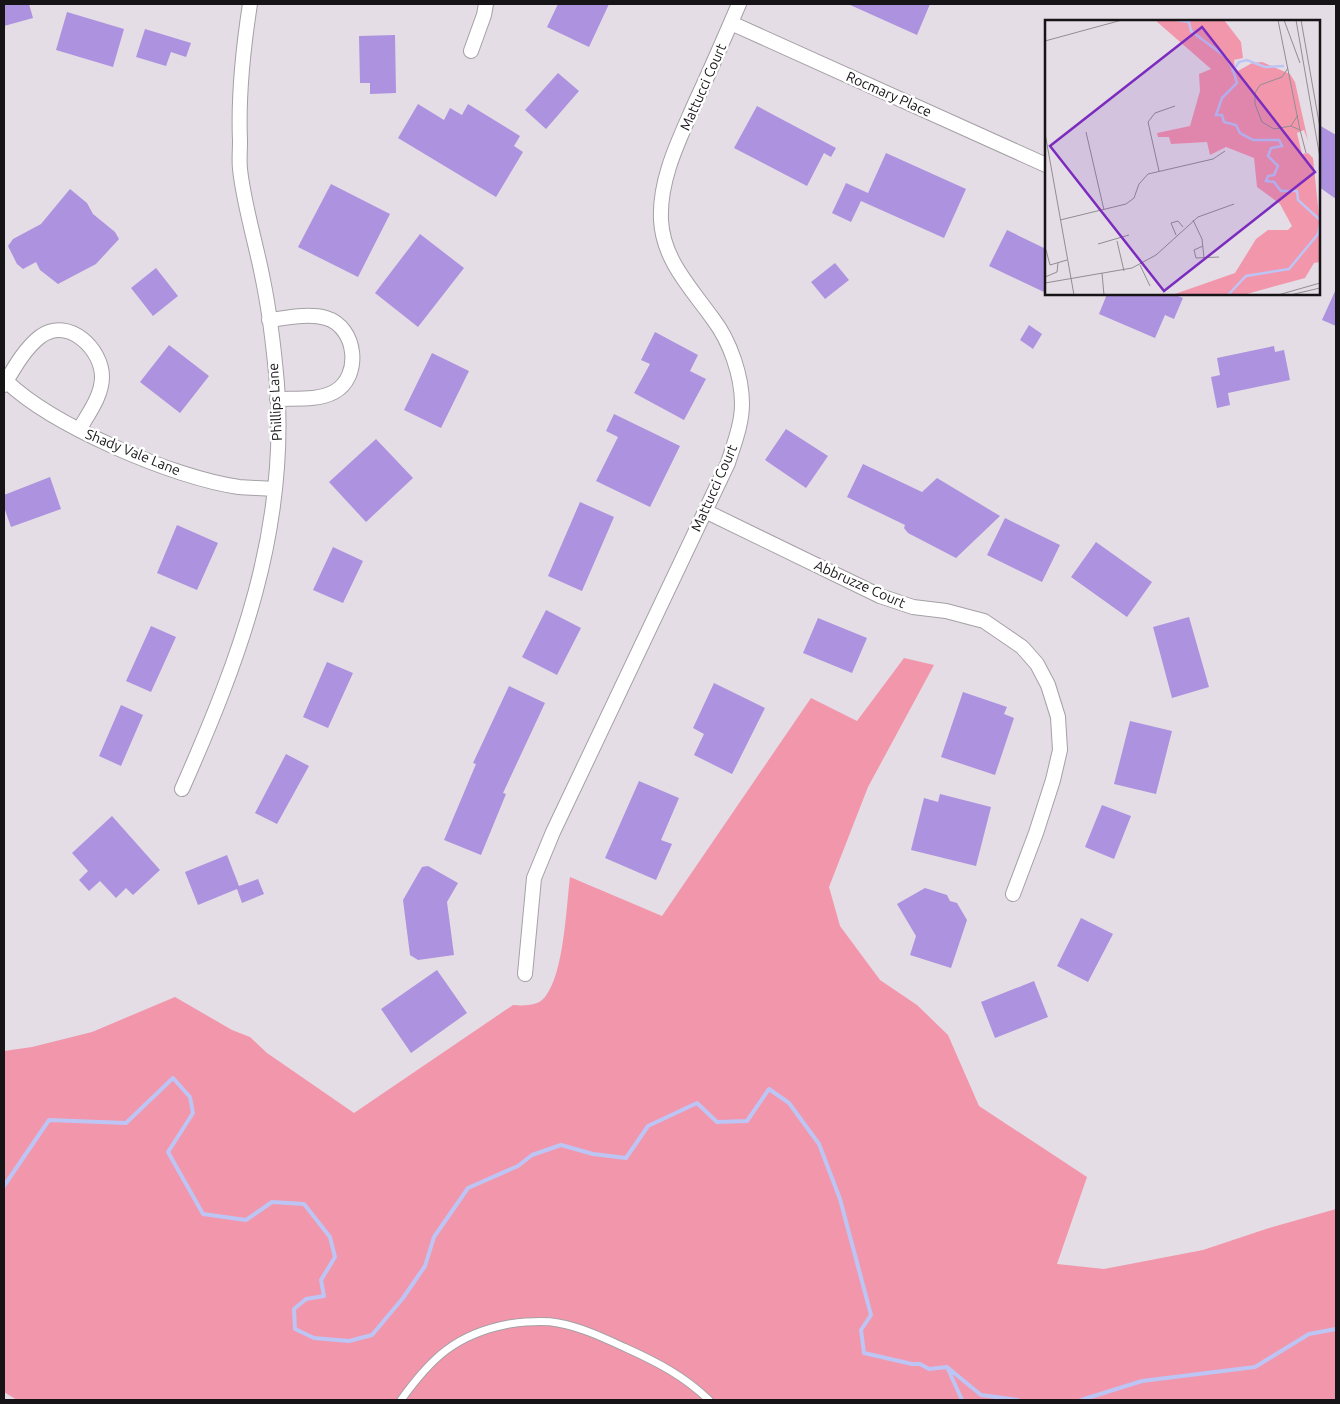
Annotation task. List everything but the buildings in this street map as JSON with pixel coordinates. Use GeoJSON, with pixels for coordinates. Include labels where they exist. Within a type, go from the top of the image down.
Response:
{"type":"FeatureCollection","features":[{"type":"Feature","properties":{"kind":"street","name":"Phillips Lane"},"geometry":{"type":"LineString","coordinates":[[182,789],[217,711],[238,654],[269,538],[277,466],[277,399],[263,279],[252,234],[240,168],[238,112],[244,42],[250,4]]}},
{"type":"Feature","properties":{"kind":"street"},"geometry":{"type":"LineString","coordinates":[[471,51],[486,4]]}},
{"type":"Feature","properties":{"kind":"street","name":"Mattucci Court"},"geometry":{"type":"LineString","coordinates":[[525,974],[534,878],[553,832],[728,463],[738,432],[742,404],[739,382],[724,336],[683,282],[672,260],[662,227],[662,200],[673,155],[739,4]]}},
{"type":"Feature","properties":{"kind":"street","name":"Rocmary Place"},"geometry":{"type":"LineString","coordinates":[[731,23],[1045,165]]}},
{"type":"Feature","properties":{"kind":"street"},"geometry":{"type":"LineString","coordinates":[[268,320],[302,316],[327,318],[344,329],[352,344],[352,360],[347,379],[334,392],[314,398],[277,399]]}},
{"type":"Feature","properties":{"kind":"street"},"geometry":{"type":"LineString","coordinates":[[5,383],[17,364],[42,335],[59,331],[78,336],[93,348],[102,376],[99,392],[79,430]]}},
{"type":"Feature","properties":{"kind":"street","name":"Shady Vale Lane"},"geometry":{"type":"LineString","coordinates":[[5,383],[38,407],[79,430],[146,459],[208,480],[239,487],[274,489]]}},
{"type":"Feature","properties":{"kind":"street","name":"Abbruzze Court"},"geometry":{"type":"LineString","coordinates":[[704,511],[880,596],[913,607],[946,611],[984,621],[1022,647],[1037,664],[1048,686],[1058,717],[1060,750],[1054,780],[1013,894]]}},
{"type":"Feature","properties":{"kind":"lane"},"geometry":{"type":"LineString","coordinates":[[401,1400],[436,1357],[458,1340],[487,1328],[525,1322],[558,1323],[598,1335],[659,1363],[691,1383],[709,1400]]}},
{"type":"Feature","properties":{"kind":"shaded area"},"geometry":{"type":"Polygon","coordinates":[[[904,658],[934,665],[868,787],[829,887],[840,926],[880,980],[917,1005],[948,1035],[979,1106],[1087,1177],[1057,1264],[1104,1269],[1203,1250],[1266,1229],[1336,1209],[1336,1400],[17,1400],[4,1392],[4,1051],[32,1047],[92,1032],[175,997],[232,1030],[250,1037],[267,1053],[354,1113],[513,1005],[535,1004],[545,997],[556,973],[560,957],[570,877],[662,916],[811,698],[857,721],[904,658]]]}},
{"type":"Feature","properties":{"kind":"waterway"},"geometry":{"type":"LineString","coordinates":[[4,1186],[49,1120],[126,1123],[173,1078],[190,1097],[193,1113],[168,1152],[203,1214],[246,1220],[272,1202],[304,1204],[330,1237],[335,1257],[321,1280],[324,1296],[306,1299],[294,1309],[295,1329],[314,1338],[349,1341],[372,1335],[403,1298],[425,1266],[434,1237],[468,1188],[518,1166],[532,1155],[561,1145],[593,1154],[626,1158],[648,1126],[697,1103],[717,1122],[747,1121],[769,1089],[789,1103],[819,1144],[840,1199],[871,1315],[861,1330],[864,1353],[912,1364],[920,1364],[929,1369],[947,1367],[981,1395],[1018,1400]]}},
{"type":"Feature","properties":{"kind":"waterway"},"geometry":{"type":"LineString","coordinates":[[1081,1400],[1142,1381],[1255,1367],[1309,1334],[1336,1329]]}},
{"type":"Feature","properties":{"kind":"waterway"},"geometry":{"type":"LineString","coordinates":[[948,1369],[962,1400]]}}]}
